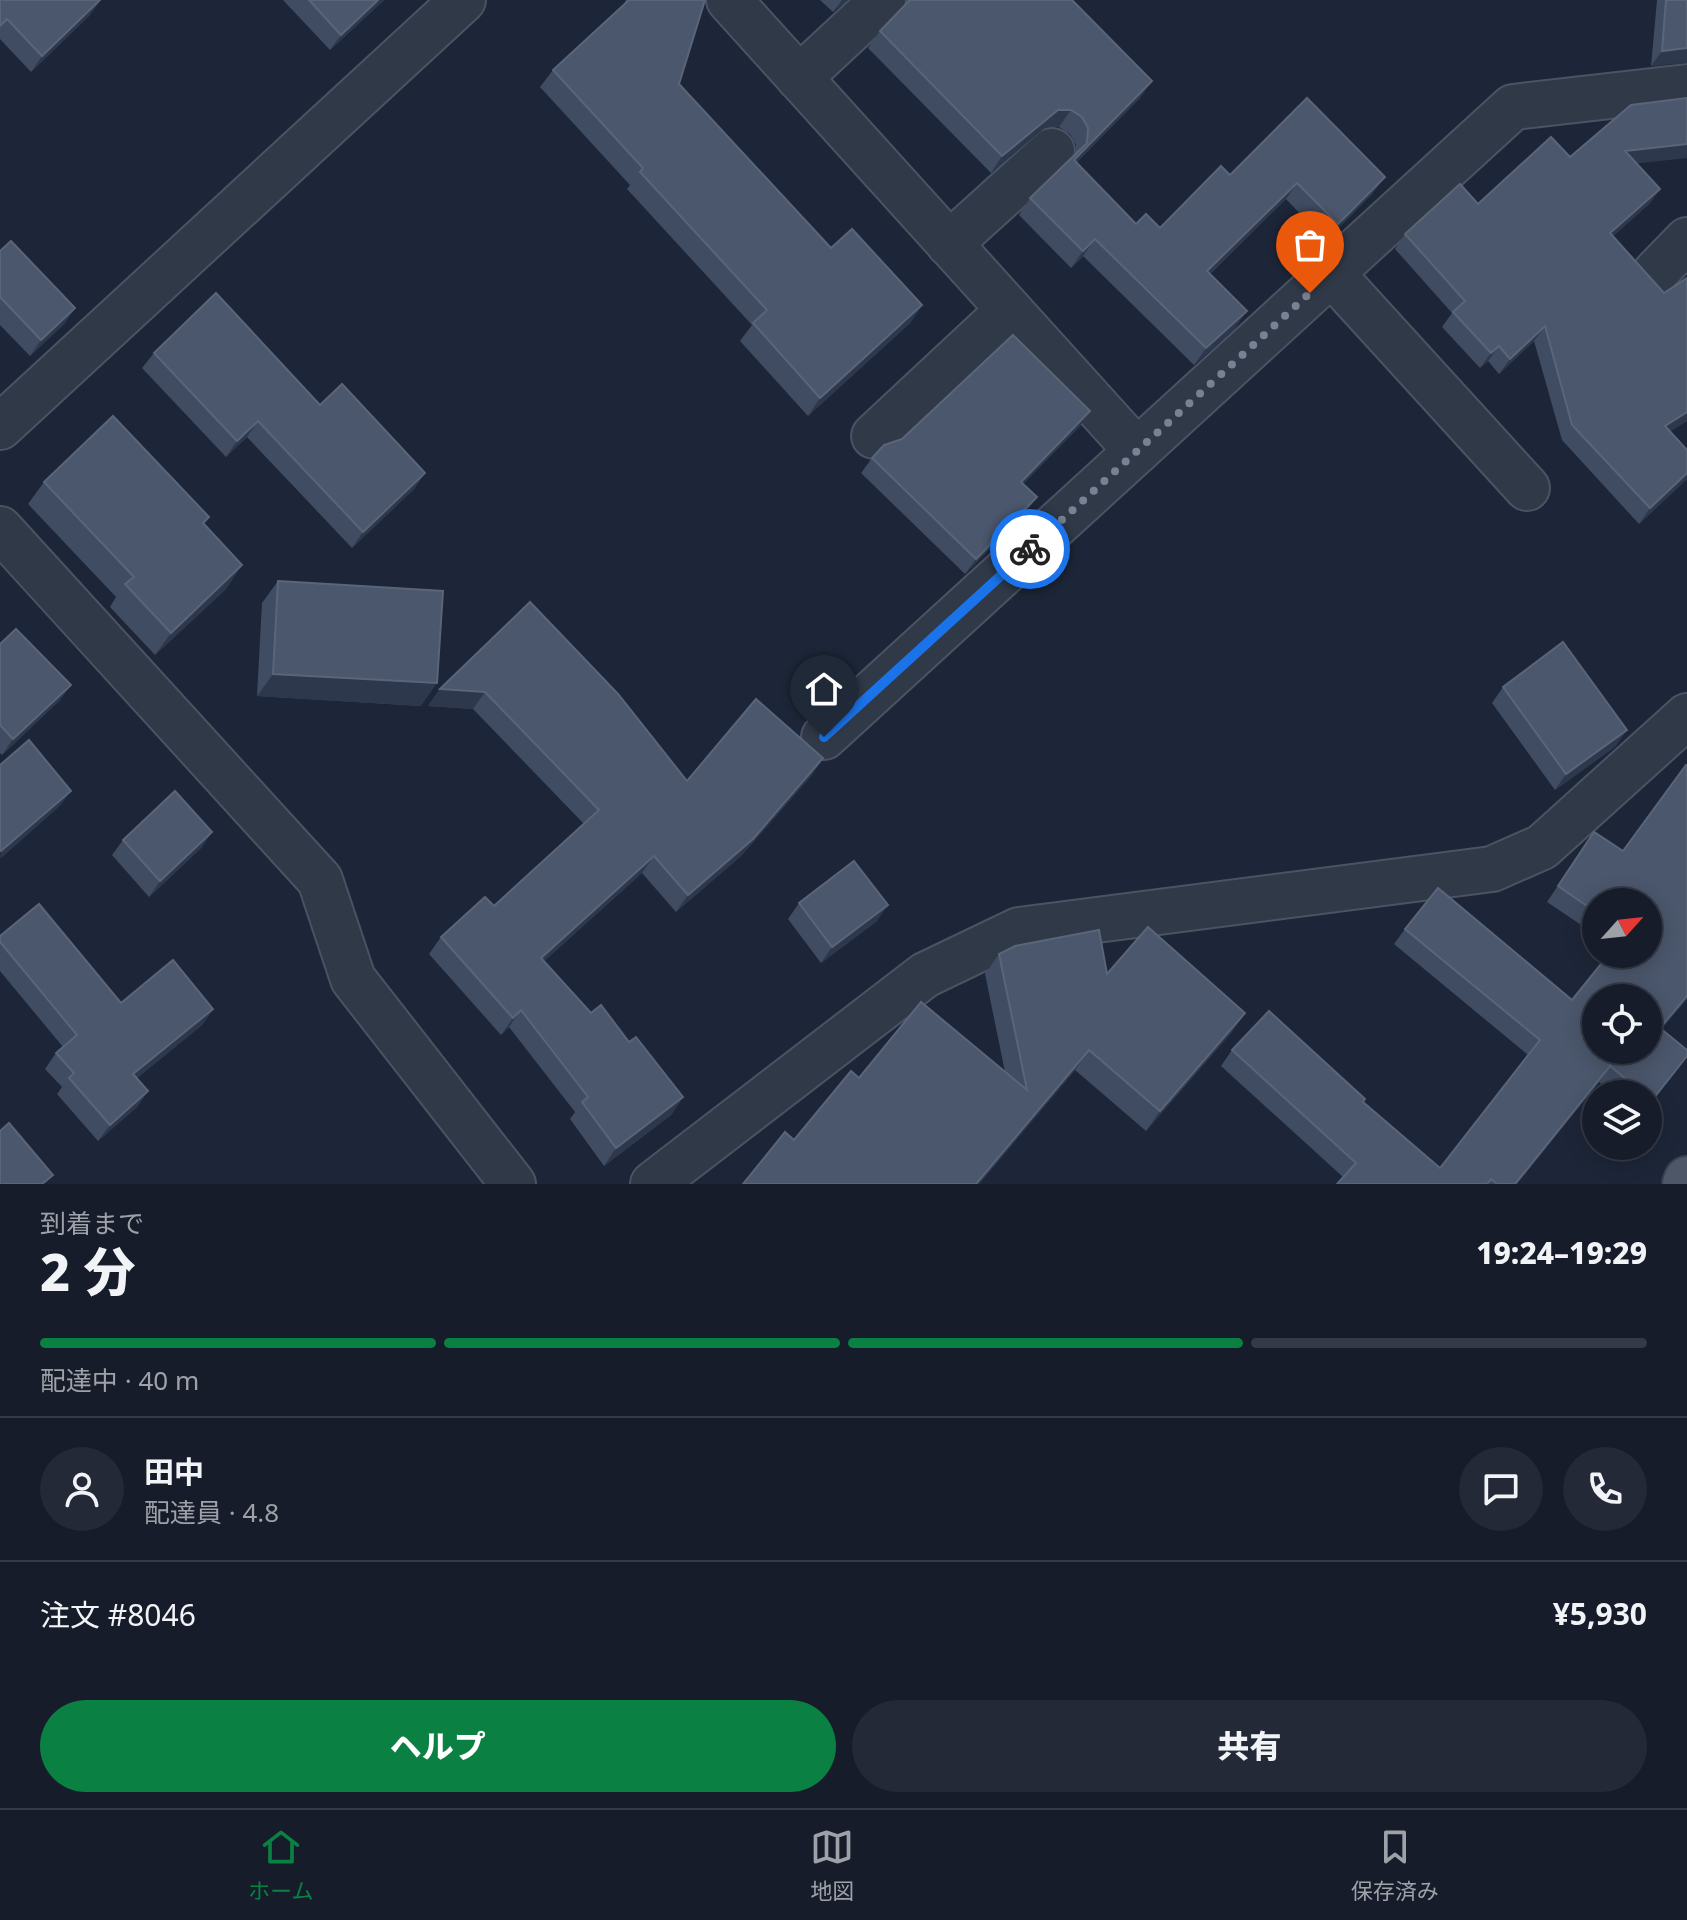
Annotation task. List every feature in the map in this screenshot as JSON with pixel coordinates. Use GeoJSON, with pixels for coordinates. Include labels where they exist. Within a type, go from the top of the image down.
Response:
{"type":"FeatureCollection","features":[{"type":"Feature","properties":{"kind":"street"},"geometry":{"type":"LineString","coordinates":[[0,427],[463,0]]}},
{"type":"Feature","properties":{"kind":"street"},"geometry":{"type":"LineString","coordinates":[[729,0],[1137,451]]}},
{"type":"Feature","properties":{"kind":"street"},"geometry":{"type":"LineString","coordinates":[[799,78],[883,0]]}},
{"type":"Feature","properties":{"kind":"street"},"geometry":{"type":"LineString","coordinates":[[824,737],[1513,107],[1687,87]]}},
{"type":"Feature","properties":{"kind":"street"},"geometry":{"type":"LineString","coordinates":[[949,244],[1052,151]]}},
{"type":"Feature","properties":{"kind":"street"},"geometry":{"type":"LineString","coordinates":[[1656,272],[1687,240]]}},
{"type":"Feature","properties":{"kind":"street"},"geometry":{"type":"LineString","coordinates":[[1331,273],[1527,488]]}},
{"type":"Feature","properties":{"kind":"street"},"geometry":{"type":"LineString","coordinates":[[874,436],[1009,310]]}},
{"type":"Feature","properties":{"kind":"street"},"geometry":{"type":"LineString","coordinates":[[0,529],[320,880],[353,979],[513,1184]]}},
{"type":"Feature","properties":{"kind":"street"},"geometry":{"type":"LineString","coordinates":[[653,1184],[925,975],[1019,930],[1492,869],[1542,847],[1687,716]]}},
{"type":"Feature","properties":{"kind":"building"},"geometry":{"type":"Polygon","coordinates":[[[0,0],[100,0],[42,56],[7,19],[0,26],[0,0]]]}},
{"type":"Feature","properties":{"kind":"building"},"geometry":{"type":"Polygon","coordinates":[[[309,0],[378,0],[341,35],[309,0]]]}},
{"type":"Feature","properties":{"kind":"building"},"geometry":{"type":"Polygon","coordinates":[[[629,0],[705,0],[679,84],[831,248],[852,229],[922,305],[820,398],[753,323],[767,310],[640,172],[643,168],[553,70],[629,0]]]}},
{"type":"Feature","properties":{"kind":"building"},"geometry":{"type":"Polygon","coordinates":[[[910,0],[1072,0],[1152,81],[1074,160],[1136,224],[1146,214],[1160,228],[1221,166],[1230,175],[1307,98],[1385,177],[1338,224],[1297,183],[1207,271],[1247,311],[1206,348],[1095,239],[1083,251],[1030,198],[1087,143],[1088,128],[1082,117],[1071,110],[1058,110],[1002,156],[880,31],[910,0]]]}},
{"type":"Feature","properties":{"kind":"building"},"geometry":{"type":"Polygon","coordinates":[[[1666,0],[1687,0],[1687,48],[1662,51],[1666,0]]]}},
{"type":"Feature","properties":{"kind":"building"},"geometry":{"type":"Polygon","coordinates":[[[1687,98],[1687,144],[1625,151],[1660,189],[1610,233],[1664,293],[1687,278],[1687,412],[1665,426],[1687,450],[1687,473],[1650,508],[1572,425],[1545,326],[1510,359],[1499,346],[1491,353],[1453,312],[1465,301],[1405,234],[1460,184],[1478,204],[1551,137],[1570,157],[1631,105],[1687,98]]]}},
{"type":"Feature","properties":{"kind":"building"},"geometry":{"type":"Polygon","coordinates":[[[11,241],[75,308],[41,340],[0,297],[0,251],[11,241]]]}},
{"type":"Feature","properties":{"kind":"building"},"geometry":{"type":"Polygon","coordinates":[[[216,293],[320,405],[342,384],[425,473],[363,532],[258,421],[237,441],[154,353],[216,293]]]}},
{"type":"Feature","properties":{"kind":"building"},"geometry":{"type":"Polygon","coordinates":[[[1013,335],[1090,411],[1021,482],[1037,497],[976,559],[872,458],[884,445],[902,439],[1013,335]]]}},
{"type":"Feature","properties":{"kind":"building"},"geometry":{"type":"Polygon","coordinates":[[[113,416],[209,517],[203,523],[242,565],[171,633],[125,584],[134,577],[44,482],[113,416]]]}},
{"type":"Feature","properties":{"kind":"building"},"geometry":{"type":"Polygon","coordinates":[[[278,581],[443,591],[437,683],[273,674],[278,581]]]}},
{"type":"Feature","properties":{"kind":"building"},"geometry":{"type":"Polygon","coordinates":[[[530,602],[618,694],[687,781],[756,699],[823,758],[753,839],[688,895],[654,856],[541,958],[591,1013],[601,1005],[629,1042],[636,1037],[683,1097],[616,1148],[582,1102],[588,1097],[521,1010],[513,1018],[441,937],[485,897],[494,906],[599,810],[485,692],[440,689],[530,602]]]}},
{"type":"Feature","properties":{"kind":"building"},"geometry":{"type":"Polygon","coordinates":[[[16,629],[71,685],[13,739],[0,725],[0,644],[16,629]]]}},
{"type":"Feature","properties":{"kind":"building"},"geometry":{"type":"Polygon","coordinates":[[[1563,642],[1627,730],[1566,774],[1503,687],[1563,642]]]}},
{"type":"Feature","properties":{"kind":"building"},"geometry":{"type":"Polygon","coordinates":[[[29,740],[71,791],[1,851],[0,765],[29,740]]]}},
{"type":"Feature","properties":{"kind":"building"},"geometry":{"type":"Polygon","coordinates":[[[1687,766],[1687,996],[1662,1026],[1662,984],[1585,984],[1598,968],[1662,968],[1662,888],[1582,888],[1582,902],[1558,886],[1594,832],[1623,851],[1687,766]]]}},
{"type":"Feature","properties":{"kind":"building"},"geometry":{"type":"Polygon","coordinates":[[[175,791],[212,832],[160,881],[123,840],[175,791]]]}},
{"type":"Feature","properties":{"kind":"building"},"geometry":{"type":"Polygon","coordinates":[[[854,861],[888,905],[832,947],[799,903],[854,861]]]}},
{"type":"Feature","properties":{"kind":"building"},"geometry":{"type":"Polygon","coordinates":[[[1438,888],[1572,1000],[1582,988],[1582,1064],[1662,1064],[1662,1030],[1687,1050],[1687,1056],[1662,1087],[1662,1080],[1627,1080],[1610,1066],[1599,1080],[1582,1080],[1582,1101],[1515,1184],[1497,1184],[1491,1179],[1487,1184],[1337,1184],[1356,1163],[1232,1050],[1269,1011],[1365,1099],[1363,1102],[1440,1168],[1540,1040],[1405,929],[1438,888]]]}},
{"type":"Feature","properties":{"kind":"building"},"geometry":{"type":"Polygon","coordinates":[[[39,904],[121,1003],[173,960],[213,1009],[133,1074],[148,1091],[110,1125],[69,1078],[74,1073],[56,1053],[77,1035],[0,942],[0,936],[39,904]]]}},
{"type":"Feature","properties":{"kind":"building"},"geometry":{"type":"Polygon","coordinates":[[[1148,927],[1245,1013],[1160,1111],[1089,1050],[976,1184],[743,1184],[785,1132],[794,1140],[851,1071],[859,1078],[921,1002],[1027,1090],[999,954],[1015,946],[1099,930],[1107,974],[1148,927]]]}},
{"type":"Feature","properties":{"kind":"building"},"geometry":{"type":"Polygon","coordinates":[[[9,1123],[53,1175],[42,1184],[0,1184],[0,1131],[9,1123]]]}},
{"type":"Feature","properties":{"kind":"way so far"},"geometry":{"type":"LineString","coordinates":[[1030,549],[1310,293]]}},
{"type":"Feature","properties":{"kind":"route"},"geometry":{"type":"LineString","coordinates":[[824,737],[1030,549]]}}]}
